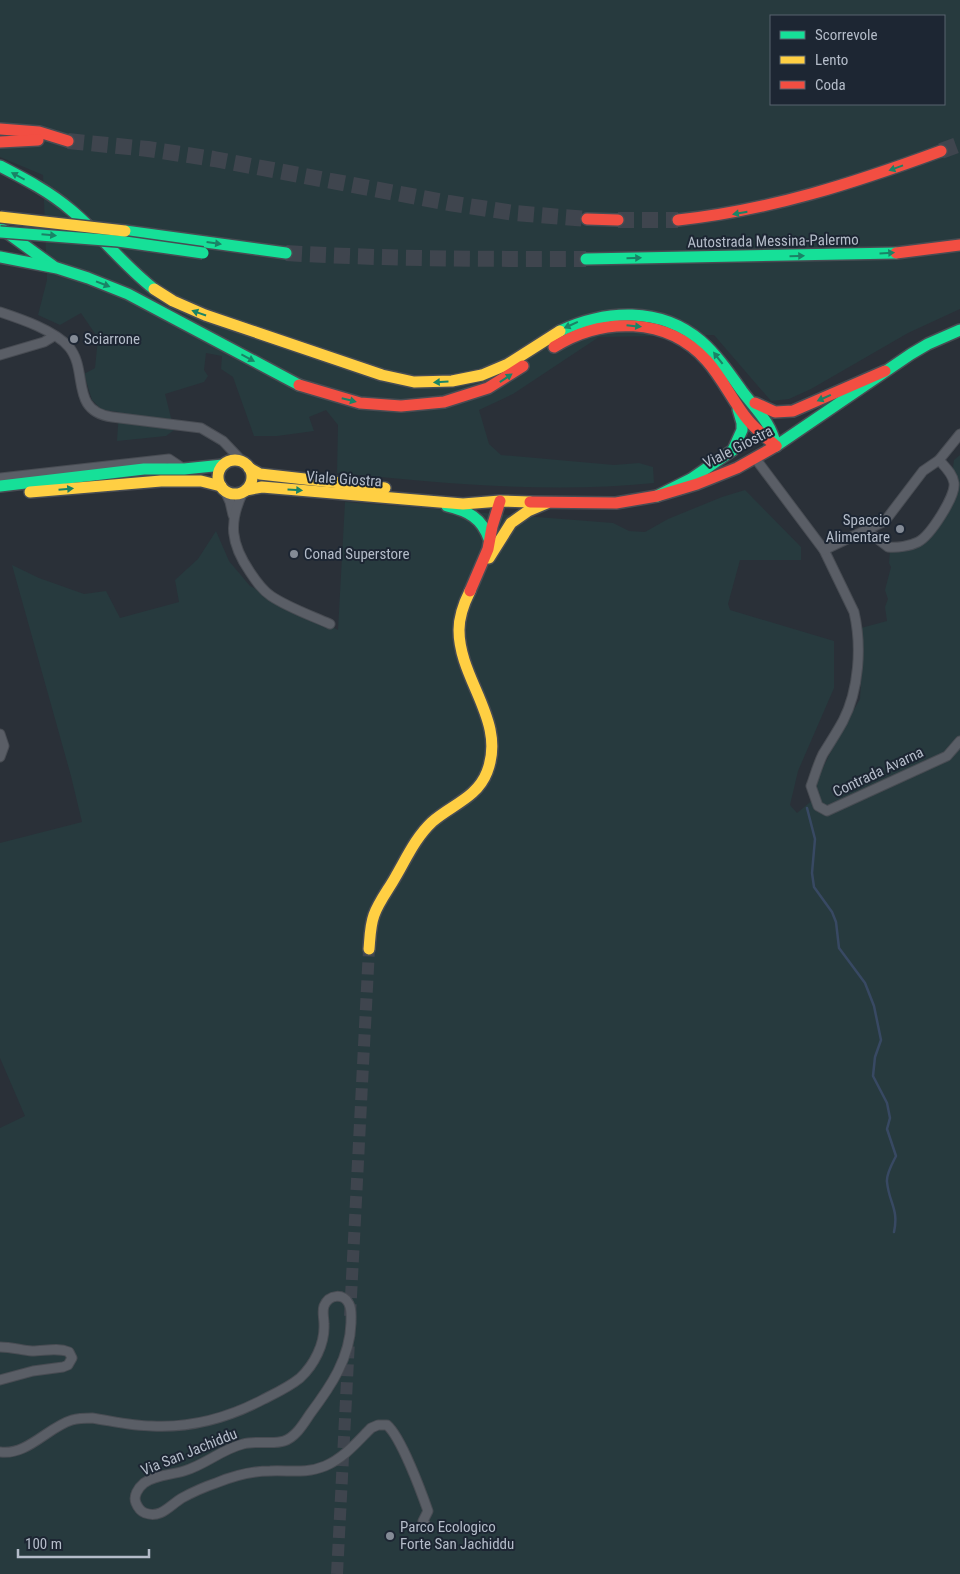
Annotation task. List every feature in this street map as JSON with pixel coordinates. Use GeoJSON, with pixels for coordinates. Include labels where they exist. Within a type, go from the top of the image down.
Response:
{"type":"FeatureCollection","features":[{"type":"Feature","properties":{"kind":"main road"},"geometry":{"type":"LineString","coordinates":[[0,129],[68,141]]}},
{"type":"Feature","properties":{"kind":"main road"},"geometry":{"type":"LineString","coordinates":[[0,142],[39,136]]}},
{"type":"Feature","properties":{"kind":"main road","name":"Autostrada Messina-Palermo"},"geometry":{"type":"LineString","coordinates":[[678,220],[724,216],[777,205],[846,185],[941,151]]}},
{"type":"Feature","properties":{"kind":"main road"},"geometry":{"type":"LineString","coordinates":[[0,166],[53,196],[80,218],[146,283],[170,300],[188,309],[311,352],[401,380],[423,382],[470,379],[492,372],[537,351],[590,330],[627,325],[643,327],[668,334],[693,347],[705,358],[749,421],[776,446]]}},
{"type":"Feature","properties":{"kind":"main road"},"geometry":{"type":"LineString","coordinates":[[0,217],[160,235],[193,240],[234,251]]}},
{"type":"Feature","properties":{"kind":"main road"},"geometry":{"type":"LineString","coordinates":[[587,219],[618,220]]}},
{"type":"Feature","properties":{"kind":"main road"},"geometry":{"type":"LineString","coordinates":[[0,227],[57,268]]}},
{"type":"Feature","properties":{"kind":"main road"},"geometry":{"type":"LineString","coordinates":[[0,232],[118,241],[203,253],[234,251],[280,252]]}},
{"type":"Feature","properties":{"kind":"main road","name":"Autostrada Messina-Palermo"},"geometry":{"type":"LineString","coordinates":[[586,259],[839,255],[913,252],[960,245]]}},
{"type":"Feature","properties":{"kind":"main road"},"geometry":{"type":"LineString","coordinates":[[0,257],[57,268],[95,280],[128,294],[302,387],[360,403],[401,406],[429,404],[462,397],[498,383],[562,329],[589,318],[633,314],[662,320],[683,328],[705,343],[719,358],[747,397],[768,421],[776,446]]}},
{"type":"Feature","properties":{"kind":"main road","name":"Viale Giostra"},"geometry":{"type":"LineString","coordinates":[[244,491],[262,487],[463,504],[500,501],[616,503],[657,496],[697,484],[755,458],[776,446],[885,371],[928,344],[960,330]]}},
{"type":"Feature","properties":{"kind":"main road"},"geometry":{"type":"LineString","coordinates":[[747,397],[768,410],[793,411],[885,371]]}},
{"type":"Feature","properties":{"kind":"main road"},"geometry":{"type":"LineString","coordinates":[[657,496],[691,479],[733,450],[742,430],[737,404]]}},
{"type":"Feature","properties":{"kind":"main road"},"geometry":{"type":"LineString","coordinates":[[0,486],[144,468],[184,469],[224,464],[234,460],[246,464],[252,476],[251,482],[244,491],[231,493],[215,483],[194,480],[159,480],[0,496]]}},
{"type":"Feature","properties":{"kind":"main road"},"geometry":{"type":"LineString","coordinates":[[223,488],[218,475],[224,464]]}},
{"type":"Feature","properties":{"kind":"main road","name":"Viale Giostra"},"geometry":{"type":"LineString","coordinates":[[246,464],[260,474],[418,491],[466,494],[500,501]]}},
{"type":"Feature","properties":{"kind":"main road"},"geometry":{"type":"LineString","coordinates":[[416,499],[452,508],[477,518],[486,530],[489,540]]}},
{"type":"Feature","properties":{"kind":"main road"},"geometry":{"type":"LineString","coordinates":[[500,501],[505,520],[503,534]]}},
{"type":"Feature","properties":{"kind":"main road"},"geometry":{"type":"LineString","coordinates":[[369,949],[371,926],[376,909],[418,838],[436,819],[473,794],[484,779],[490,763],[493,746],[490,728],[462,652],[459,622],[464,603],[478,575],[488,548],[500,501]]}},
{"type":"Feature","properties":{"kind":"main road"},"geometry":{"type":"LineString","coordinates":[[478,575],[503,534],[516,517],[548,503]]}},
{"type":"Feature","properties":{"kind":"street"},"geometry":{"type":"LineString","coordinates":[[0,312],[54,336],[71,351],[85,399],[94,411],[102,416],[196,427],[210,432],[223,441],[246,464]]}},
{"type":"Feature","properties":{"kind":"street"},"geometry":{"type":"LineString","coordinates":[[0,355],[44,342],[54,336]]}},
{"type":"Feature","properties":{"kind":"street"},"geometry":{"type":"LineString","coordinates":[[755,458],[824,550],[885,521],[923,471],[940,460],[960,434]]}},
{"type":"Feature","properties":{"kind":"street"},"geometry":{"type":"LineString","coordinates":[[223,441],[227,452],[224,464]]}},
{"type":"Feature","properties":{"kind":"street"},"geometry":{"type":"LineString","coordinates":[[0,478],[169,459],[184,469]]}},
{"type":"Feature","properties":{"kind":"street"},"geometry":{"type":"LineString","coordinates":[[866,530],[888,547],[909,545],[922,539],[946,508],[954,488],[952,476],[940,460]]}},
{"type":"Feature","properties":{"kind":"street"},"geometry":{"type":"LineString","coordinates":[[223,488],[234,516]]}},
{"type":"Feature","properties":{"kind":"street"},"geometry":{"type":"LineString","coordinates":[[244,491],[234,516],[233,532],[236,545],[247,567],[261,588],[270,595],[330,624]]}},
{"type":"Feature","properties":{"kind":"street","name":"Contrada Avarna"},"geometry":{"type":"LineString","coordinates":[[824,550],[854,612],[857,647],[854,690],[843,721],[822,756],[811,786],[818,806],[827,811],[947,756],[960,740]]}},
{"type":"Feature","properties":{"kind":"street"},"geometry":{"type":"LineString","coordinates":[[0,734],[4,746],[0,757]]}},
{"type":"Feature","properties":{"kind":"street","name":"Via San Jachiddu"},"geometry":{"type":"LineString","coordinates":[[0,1452],[14,1451],[65,1423],[83,1418],[150,1426],[174,1426],[190,1424],[241,1411],[292,1385],[302,1376],[318,1354],[321,1346],[324,1334],[324,1306],[331,1298],[337,1296],[347,1301],[351,1310],[348,1348],[341,1366],[326,1393],[297,1431],[284,1441],[243,1444],[185,1471],[154,1478],[139,1488],[135,1499],[137,1505],[143,1512],[154,1515],[160,1514],[189,1494],[240,1475],[263,1471],[304,1472],[314,1470],[340,1457],[371,1428],[378,1425],[387,1425],[396,1435],[424,1499],[428,1511],[423,1521],[428,1528]]}},
{"type":"Feature","properties":{"kind":"street"},"geometry":{"type":"LineString","coordinates":[[0,1348],[10,1347],[33,1351],[60,1350],[69,1352],[72,1358],[68,1365],[63,1367],[33,1371],[0,1380]]}},
{"type":"Feature","properties":{"kind":"green space"},"geometry":{"type":"Polygon","coordinates":[[[0,0],[960,0],[960,309],[908,333],[811,389],[789,399],[771,401],[714,335],[599,337],[513,394],[479,410],[489,444],[501,455],[614,465],[639,463],[653,467],[654,483],[575,487],[495,486],[337,473],[338,425],[326,410],[309,417],[314,431],[277,436],[254,436],[233,377],[221,369],[222,356],[206,353],[204,370],[208,376],[204,382],[165,394],[174,430],[166,436],[117,441],[119,412],[102,410],[92,400],[84,374],[95,368],[98,338],[81,313],[60,325],[38,315],[47,280],[43,175],[0,157],[0,0]]]}},
{"type":"Feature","properties":{"kind":"green space"},"geometry":{"type":"Polygon","coordinates":[[[960,455],[960,1574],[0,1574],[0,1128],[25,1116],[0,1058],[0,843],[82,822],[12,565],[39,578],[84,594],[106,591],[120,618],[179,602],[175,580],[198,559],[216,531],[229,561],[250,586],[338,630],[345,502],[613,523],[629,531],[645,532],[668,519],[722,497],[745,490],[801,547],[801,560],[740,560],[728,604],[730,610],[834,641],[834,688],[798,771],[790,805],[797,813],[820,794],[816,784],[821,772],[860,699],[862,666],[861,628],[887,621],[885,607],[888,599],[885,590],[891,567],[889,563],[890,551],[920,544],[957,482],[953,468],[954,460],[960,455]]]}},
{"type":"Feature","properties":{"kind":"waterway"},"geometry":{"type":"LineString","coordinates":[[807,808],[815,839],[812,873],[814,887],[832,912],[836,922],[839,948],[865,983],[874,1006],[881,1040],[875,1057],[873,1076],[887,1103],[890,1118],[887,1129],[896,1156],[887,1176],[888,1189],[895,1212],[894,1232]]}},
{"type":"Feature","properties":{"kind":"tunnel"},"geometry":{"type":"LineString","coordinates":[[68,141],[148,149],[214,159],[449,203],[514,213],[587,219]]}},
{"type":"Feature","properties":{"kind":"tunnel"},"geometry":{"type":"LineString","coordinates":[[941,151],[960,144]]}},
{"type":"Feature","properties":{"kind":"tunnel"},"geometry":{"type":"LineString","coordinates":[[618,220],[678,220]]}},
{"type":"Feature","properties":{"kind":"tunnel"},"geometry":{"type":"LineString","coordinates":[[286,253],[398,258],[586,259]]}},
{"type":"Feature","properties":{"kind":"tunnel"},"geometry":{"type":"LineString","coordinates":[[350,1316],[369,949]]}},
{"type":"Feature","properties":{"kind":"tunnel"},"geometry":{"type":"LineString","coordinates":[[337,1574],[349,1341]]}},
{"type":"Feature","properties":{"kind":"traffic: fast"},"geometry":{"type":"LineString","coordinates":[[0,166],[63,203],[154,289]]}},
{"type":"Feature","properties":{"kind":"traffic: fast"},"geometry":{"type":"LineString","coordinates":[[2,229],[53,266]]}},
{"type":"Feature","properties":{"kind":"traffic: fast"},"geometry":{"type":"LineString","coordinates":[[125,231],[286,253]]}},
{"type":"Feature","properties":{"kind":"traffic: fast"},"geometry":{"type":"LineString","coordinates":[[0,232],[118,241],[203,253]]}},
{"type":"Feature","properties":{"kind":"traffic: fast"},"geometry":{"type":"LineString","coordinates":[[586,259],[896,253]]}},
{"type":"Feature","properties":{"kind":"traffic: fast"},"geometry":{"type":"LineString","coordinates":[[0,257],[57,268],[128,294],[299,385]]}},
{"type":"Feature","properties":{"kind":"traffic: fast"},"geometry":{"type":"LineString","coordinates":[[560,331],[595,319],[632,315],[668,322],[685,330],[701,341],[723,365],[767,423],[776,446]]}},
{"type":"Feature","properties":{"kind":"traffic: fast"},"geometry":{"type":"LineString","coordinates":[[776,446],[911,354],[928,344],[960,330]]}},
{"type":"Feature","properties":{"kind":"traffic: fast"},"geometry":{"type":"LineString","coordinates":[[657,496],[691,479],[733,450],[742,430],[738,409]]}},
{"type":"Feature","properties":{"kind":"traffic: fast"},"geometry":{"type":"LineString","coordinates":[[0,486],[144,469],[184,469],[223,465]]}},
{"type":"Feature","properties":{"kind":"traffic: fast"},"geometry":{"type":"LineString","coordinates":[[447,506],[473,516],[482,526],[489,539]]}},
{"type":"Feature","properties":{"kind":"traffic: slow"},"geometry":{"type":"LineString","coordinates":[[0,217],[125,231]]}},
{"type":"Feature","properties":{"kind":"traffic: slow"},"geometry":{"type":"LineString","coordinates":[[154,289],[173,301],[205,315],[382,375],[414,382],[452,381],[482,375],[508,364],[560,331]]}},
{"type":"Feature","properties":{"kind":"traffic: slow"},"geometry":{"type":"LineString","coordinates":[[235,460],[247,465],[252,477],[247,489],[235,494],[223,489],[218,477],[223,465],[235,460]]}},
{"type":"Feature","properties":{"kind":"traffic: slow"},"geometry":{"type":"LineString","coordinates":[[249,468],[260,474],[385,488]]}},
{"type":"Feature","properties":{"kind":"traffic: slow"},"geometry":{"type":"LineString","coordinates":[[30,492],[161,481],[201,481],[221,486]]}},
{"type":"Feature","properties":{"kind":"traffic: slow"},"geometry":{"type":"LineString","coordinates":[[246,490],[262,487],[463,504],[500,501],[530,502]]}},
{"type":"Feature","properties":{"kind":"traffic: slow"},"geometry":{"type":"LineString","coordinates":[[489,558],[511,523],[528,511],[547,503]]}},
{"type":"Feature","properties":{"kind":"traffic: slow"},"geometry":{"type":"LineString","coordinates":[[369,949],[370,932],[376,910],[416,841],[439,816],[470,795],[483,781],[487,772],[492,753],[491,735],[487,718],[466,666],[459,630],[462,610],[470,591]]}},
{"type":"Feature","properties":{"kind":"traffic: jam"},"geometry":{"type":"LineString","coordinates":[[0,129],[39,132],[68,141]]}},
{"type":"Feature","properties":{"kind":"traffic: jam"},"geometry":{"type":"LineString","coordinates":[[0,142],[38,140]]}},
{"type":"Feature","properties":{"kind":"traffic: jam"},"geometry":{"type":"LineString","coordinates":[[678,220],[746,210],[812,194],[941,151]]}},
{"type":"Feature","properties":{"kind":"traffic: jam"},"geometry":{"type":"LineString","coordinates":[[587,219],[618,220]]}},
{"type":"Feature","properties":{"kind":"traffic: jam"},"geometry":{"type":"LineString","coordinates":[[896,253],[960,245]]}},
{"type":"Feature","properties":{"kind":"traffic: jam"},"geometry":{"type":"LineString","coordinates":[[554,347],[573,337],[613,326],[634,326],[654,329],[673,336],[691,346],[707,361],[748,420],[776,446]]}},
{"type":"Feature","properties":{"kind":"traffic: jam"},"geometry":{"type":"LineString","coordinates":[[299,385],[360,403],[401,406],[444,402],[488,388],[523,366]]}},
{"type":"Feature","properties":{"kind":"traffic: jam"},"geometry":{"type":"LineString","coordinates":[[755,403],[775,412],[793,411],[885,371]]}},
{"type":"Feature","properties":{"kind":"traffic: jam"},"geometry":{"type":"LineString","coordinates":[[530,502],[616,503],[657,496],[697,484],[737,468],[776,446]]}},
{"type":"Feature","properties":{"kind":"traffic: jam"},"geometry":{"type":"LineString","coordinates":[[470,591],[488,549],[500,501]]}},
{"type":"Feature","properties":{"kind":"place","name":"Sciarrone"},"geometry":{"type":"Point","coordinates":[74,339]}},
{"type":"Feature","properties":{"kind":"place","name":"Spaccio Alimentare"},"geometry":{"type":"Point","coordinates":[900,529]}},
{"type":"Feature","properties":{"kind":"place","name":"Conad Superstore"},"geometry":{"type":"Point","coordinates":[294,554]}},
{"type":"Feature","properties":{"kind":"place","name":"Parco Ecologico Forte San Jachiddu"},"geometry":{"type":"Point","coordinates":[390,1536]}}]}
